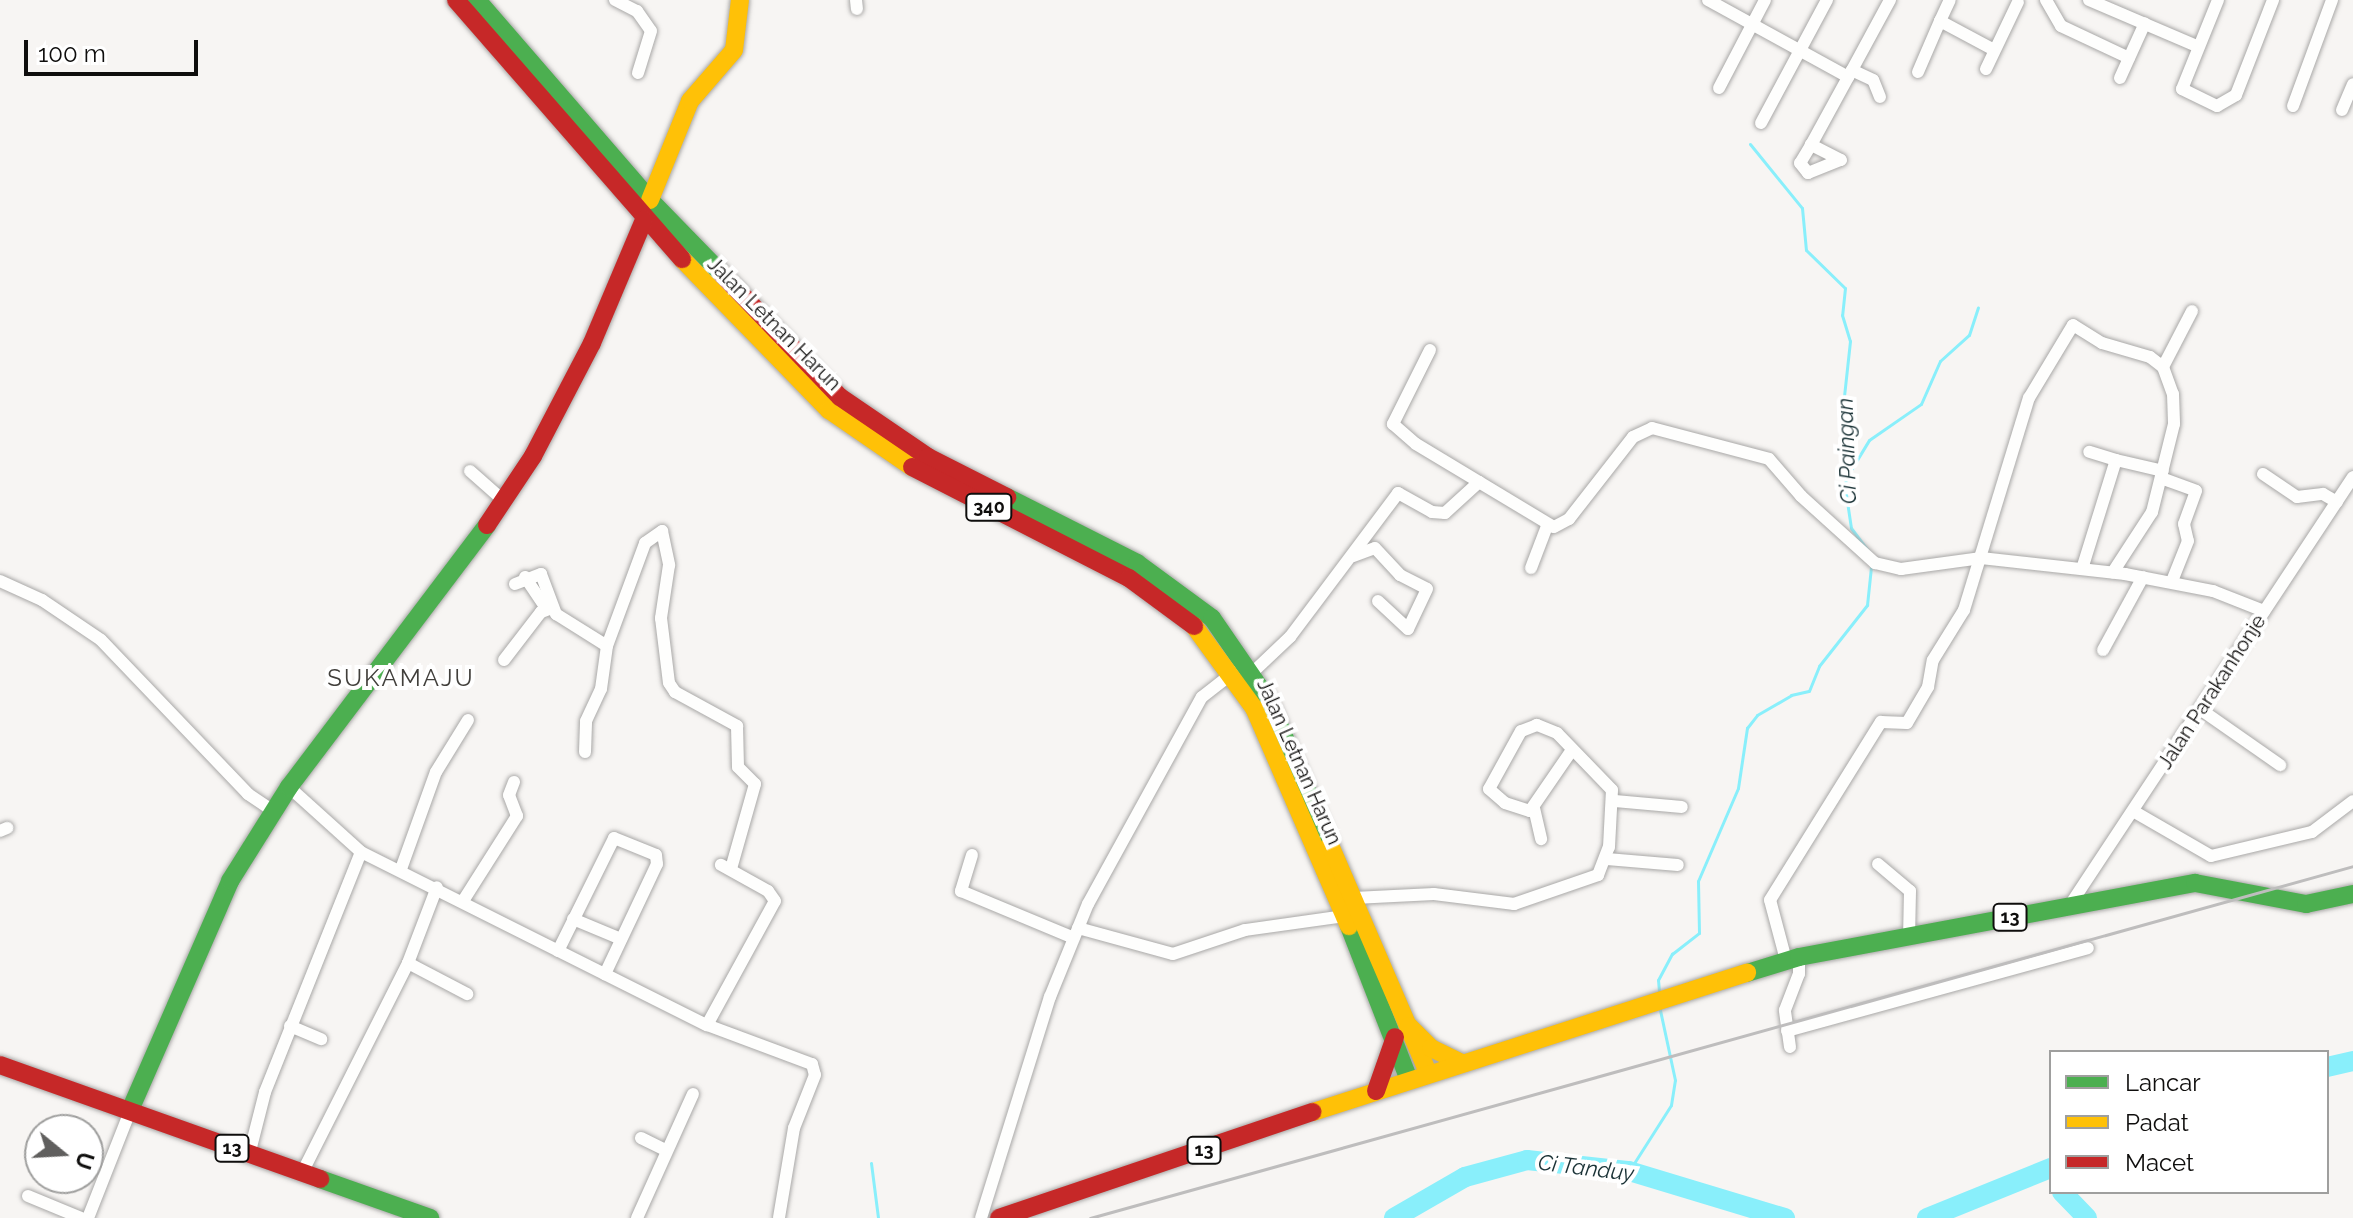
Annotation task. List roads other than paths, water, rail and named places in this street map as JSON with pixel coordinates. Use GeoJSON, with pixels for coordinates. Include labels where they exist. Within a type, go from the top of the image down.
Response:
{"type":"FeatureCollection","features":[{"type":"Feature","properties":{"kind":"main road","name":"Jalan Letnan Harun"},"geometry":{"type":"LineString","coordinates":[[456,0],[644,220],[824,394],[920,472],[1168,602],[1200,630],[1234,672],[1280,747],[1354,898],[1402,1031],[1409,1080]]}},
{"type":"Feature","properties":{"kind":"main road","name":"Jalan Letnan Harun"},"geometry":{"type":"LineString","coordinates":[[477,0],[824,394],[928,457],[1089,537],[1178,588],[1212,618],[1253,672],[1344,916],[1402,1031],[1428,1073]]}},
{"type":"Feature","properties":{"kind":"main road"},"geometry":{"type":"LineString","coordinates":[[650,200],[690,101],[734,50],[740,0]]}},
{"type":"Feature","properties":{"kind":"main road"},"geometry":{"type":"LineString","coordinates":[[131,1108],[195,952],[230,881],[289,787],[504,501],[560,409],[644,220]]}},
{"type":"Feature","properties":{"kind":"main road","name":"13"},"geometry":{"type":"LineString","coordinates":[[999,1218],[1460,1062],[1792,959],[2195,883],[2306,904],[2353,894]]}},
{"type":"Feature","properties":{"kind":"main road"},"geometry":{"type":"LineString","coordinates":[[1376,1091],[1402,1031],[1460,1062]]}},
{"type":"Feature","properties":{"kind":"main road","name":"13"},"geometry":{"type":"LineString","coordinates":[[0,1065],[131,1108],[249,1155],[303,1171],[395,1212],[430,1218]]}},
{"type":"Feature","properties":{"kind":"street"},"geometry":{"type":"LineString","coordinates":[[615,0],[637,11],[651,31],[638,73]]}},
{"type":"Feature","properties":{"kind":"street"},"geometry":{"type":"LineString","coordinates":[[1708,0],[1799,52],[1850,74],[1873,80],[1880,97]]}},
{"type":"Feature","properties":{"kind":"street"},"geometry":{"type":"LineString","coordinates":[[1719,88],[1765,0]]}},
{"type":"Feature","properties":{"kind":"street"},"geometry":{"type":"LineString","coordinates":[[1761,123],[1827,0]]}},
{"type":"Feature","properties":{"kind":"street"},"geometry":{"type":"LineString","coordinates":[[1811,145],[1890,0]]}},
{"type":"Feature","properties":{"kind":"street"},"geometry":{"type":"LineString","coordinates":[[1918,72],[1950,0]]}},
{"type":"Feature","properties":{"kind":"street"},"geometry":{"type":"LineString","coordinates":[[2046,0],[2061,26],[2129,58]]}},
{"type":"Feature","properties":{"kind":"street"},"geometry":{"type":"LineString","coordinates":[[2089,0],[2197,46]]}},
{"type":"Feature","properties":{"kind":"street"},"geometry":{"type":"LineString","coordinates":[[2218,0],[2197,46],[2183,92],[2217,106],[2232,101],[2273,0]]}},
{"type":"Feature","properties":{"kind":"street"},"geometry":{"type":"LineString","coordinates":[[2293,106],[2332,0]]}},
{"type":"Feature","properties":{"kind":"street"},"geometry":{"type":"LineString","coordinates":[[1986,69],[2017,1]]}},
{"type":"Feature","properties":{"kind":"street"},"geometry":{"type":"LineString","coordinates":[[1940,21],[1994,50]]}},
{"type":"Feature","properties":{"kind":"street"},"geometry":{"type":"LineString","coordinates":[[2120,78],[2145,23]]}},
{"type":"Feature","properties":{"kind":"street"},"geometry":{"type":"LineString","coordinates":[[2342,110],[2353,84]]}},
{"type":"Feature","properties":{"kind":"street"},"geometry":{"type":"LineString","coordinates":[[2113,572],[2146,523],[2162,474],[2175,413],[2163,367],[2192,311]]}},
{"type":"Feature","properties":{"kind":"street"},"geometry":{"type":"LineString","coordinates":[[1790,1047],[1787,1000],[1799,974],[1770,900],[1881,722],[1907,723],[1928,687],[1933,660],[1964,610],[2015,433],[2067,327],[2079,326],[2102,343],[2139,353],[2163,367]]}},
{"type":"Feature","properties":{"kind":"street"},"geometry":{"type":"LineString","coordinates":[[1430,350],[1393,424],[1416,444],[1547,526]]}},
{"type":"Feature","properties":{"kind":"street"},"geometry":{"type":"LineString","coordinates":[[1547,526],[1569,519],[1633,437],[1664,429],[1777,464],[1801,496],[1837,524],[1871,561],[1901,569],[1981,558],[2113,572],[2172,581],[2264,611]]}},
{"type":"Feature","properties":{"kind":"street"},"geometry":{"type":"LineString","coordinates":[[2089,452],[2199,486],[2184,524],[2188,541],[2172,581]]}},
{"type":"Feature","properties":{"kind":"street"},"geometry":{"type":"LineString","coordinates":[[2082,569],[2116,460]]}},
{"type":"Feature","properties":{"kind":"street"},"geometry":{"type":"LineString","coordinates":[[470,471],[504,501]]}},
{"type":"Feature","properties":{"kind":"street"},"geometry":{"type":"LineString","coordinates":[[2263,474],[2297,497],[2323,494],[2337,502]]}},
{"type":"Feature","properties":{"kind":"street","name":"Jalan Parakanhonje"},"geometry":{"type":"LineString","coordinates":[[2070,906],[2353,477]]}},
{"type":"Feature","properties":{"kind":"street"},"geometry":{"type":"LineString","coordinates":[[1253,672],[1290,637],[1398,493],[1432,512],[1445,513],[1479,482]]}},
{"type":"Feature","properties":{"kind":"street"},"geometry":{"type":"LineString","coordinates":[[1531,568],[1547,526]]}},
{"type":"Feature","properties":{"kind":"street"},"geometry":{"type":"LineString","coordinates":[[585,752],[586,721],[601,689],[607,646],[645,543],[662,531],[669,565],[661,618],[669,683],[675,692],[737,726],[738,767],[755,784],[726,867],[768,891],[775,901],[707,1025]]}},
{"type":"Feature","properties":{"kind":"street"},"geometry":{"type":"LineString","coordinates":[[1353,556],[1375,548],[1400,575],[1427,589],[1406,630],[1378,601]]}},
{"type":"Feature","properties":{"kind":"street"},"geometry":{"type":"LineString","coordinates":[[2103,650],[2143,577]]}},
{"type":"Feature","properties":{"kind":"street"},"geometry":{"type":"LineString","coordinates":[[0,581],[42,600],[101,640],[226,772],[273,811]]}},
{"type":"Feature","properties":{"kind":"street"},"geometry":{"type":"LineString","coordinates":[[520,581],[549,608],[607,646]]}},
{"type":"Feature","properties":{"kind":"street"},"geometry":{"type":"LineString","coordinates":[[504,660],[549,608]]}},
{"type":"Feature","properties":{"kind":"street"},"geometry":{"type":"LineString","coordinates":[[981,1218],[988,1183],[1014,1123],[1046,1009],[1076,933],[1143,796],[1202,697],[1234,672]]}},
{"type":"Feature","properties":{"kind":"street"},"geometry":{"type":"LineString","coordinates":[[2200,709],[2280,765]]}},
{"type":"Feature","properties":{"kind":"street"},"geometry":{"type":"LineString","coordinates":[[401,869],[436,772],[468,720]]}},
{"type":"Feature","properties":{"kind":"street"},"geometry":{"type":"LineString","coordinates":[[1354,898],[1434,894],[1514,904],[1592,879],[1607,859],[1615,801],[1606,783],[1551,729],[1537,725],[1521,731],[1510,744],[1489,789],[1522,811],[1534,808],[1572,750]]}},
{"type":"Feature","properties":{"kind":"street"},"geometry":{"type":"LineString","coordinates":[[463,901],[517,816],[509,795],[514,782]]}},
{"type":"Feature","properties":{"kind":"street"},"geometry":{"type":"LineString","coordinates":[[289,787],[361,852],[401,869],[707,1025],[801,1058],[814,1069],[794,1128],[779,1218]]}},
{"type":"Feature","properties":{"kind":"street"},"geometry":{"type":"LineString","coordinates":[[1615,801],[1682,807]]}},
{"type":"Feature","properties":{"kind":"street"},"geometry":{"type":"LineString","coordinates":[[2133,811],[2211,856],[2312,832],[2353,801]]}},
{"type":"Feature","properties":{"kind":"street"},"geometry":{"type":"LineString","coordinates":[[1534,808],[1541,839]]}},
{"type":"Feature","properties":{"kind":"street"},"geometry":{"type":"LineString","coordinates":[[558,951],[611,841],[619,837],[658,859],[605,974]]}},
{"type":"Feature","properties":{"kind":"street"},"geometry":{"type":"LineString","coordinates":[[249,1155],[290,1026],[361,852]]}},
{"type":"Feature","properties":{"kind":"street"},"geometry":{"type":"LineString","coordinates":[[972,855],[961,891],[1076,933],[1173,954],[1245,930],[1344,916]]}},
{"type":"Feature","properties":{"kind":"street"},"geometry":{"type":"LineString","coordinates":[[1607,859],[1678,865]]}},
{"type":"Feature","properties":{"kind":"street"},"geometry":{"type":"LineString","coordinates":[[1878,864],[1910,891],[1909,937]]}},
{"type":"Feature","properties":{"kind":"street"},"geometry":{"type":"LineString","coordinates":[[303,1171],[408,963],[437,887]]}},
{"type":"Feature","properties":{"kind":"street"},"geometry":{"type":"LineString","coordinates":[[573,919],[621,939]]}},
{"type":"Feature","properties":{"kind":"street"},"geometry":{"type":"LineString","coordinates":[[1787,1031],[2088,948]]}},
{"type":"Feature","properties":{"kind":"street"},"geometry":{"type":"LineString","coordinates":[[408,963],[467,994]]}},
{"type":"Feature","properties":{"kind":"street"},"geometry":{"type":"LineString","coordinates":[[290,1026],[321,1039]]}},
{"type":"Feature","properties":{"kind":"street"},"geometry":{"type":"LineString","coordinates":[[637,1218],[693,1094]]}},
{"type":"Feature","properties":{"kind":"street"},"geometry":{"type":"LineString","coordinates":[[88,1218],[131,1108]]}},
{"type":"Feature","properties":{"kind":"street"},"geometry":{"type":"LineString","coordinates":[[641,1138],[666,1150]]}},
{"type":"Feature","properties":{"kind":"street"},"geometry":{"type":"LineString","coordinates":[[28,1196],[81,1218]]}},
{"type":"Feature","properties":{"kind":"waterway","name":"Ci Paingan"},"geometry":{"type":"LineString","coordinates":[[1750,144],[1802,208],[1806,250],[1845,288],[1842,315],[1850,341],[1844,396],[1850,422],[1845,488],[1851,528],[1871,555]]}},
{"type":"Feature","properties":{"kind":"waterway"},"geometry":{"type":"LineString","coordinates":[[1846,478],[1869,440],[1921,404],[1940,361],[1969,335],[1978,307]]}},
{"type":"Feature","properties":{"kind":"waterway","name":"Ci Paingan"},"geometry":{"type":"LineString","coordinates":[[1659,991],[1658,980],[1672,954],[1699,933],[1698,881],[1738,788],[1747,728],[1757,715],[1791,695],[1809,691],[1819,666],[1867,605],[1871,566]]}},
{"type":"Feature","properties":{"kind":"waterway","name":"Ci Paingan"},"geometry":{"type":"LineString","coordinates":[[1629,1171],[1671,1105],[1675,1080],[1660,1010]]}},
{"type":"Feature","properties":{"kind":"waterway","name":"Ci Tanduy"},"geometry":{"type":"LineString","coordinates":[[2329,1067],[2353,1061]]}},
{"type":"Feature","properties":{"kind":"waterway","name":"Ci Tanduy"},"geometry":{"type":"LineString","coordinates":[[1394,1218],[1465,1177],[1527,1160],[1629,1171],[1785,1218]]}},
{"type":"Feature","properties":{"kind":"waterway"},"geometry":{"type":"LineString","coordinates":[[871,1163],[878,1218]]}},
{"type":"Feature","properties":{"kind":"waterway","name":"Ci Tanduy"},"geometry":{"type":"LineString","coordinates":[[1927,1218],[2049,1169]]}},
{"type":"Feature","properties":{"kind":"waterway"},"geometry":{"type":"LineString","coordinates":[[2064,1194],[2087,1218]]}},
{"type":"Feature","properties":{"kind":"railway"},"geometry":{"type":"LineString","coordinates":[[1090,1218],[2353,866]]}},
{"type":"Feature","properties":{"kind":"district","name":"SUKAMAJU"},"geometry":{"type":"Point","coordinates":[401,678]}}]}
